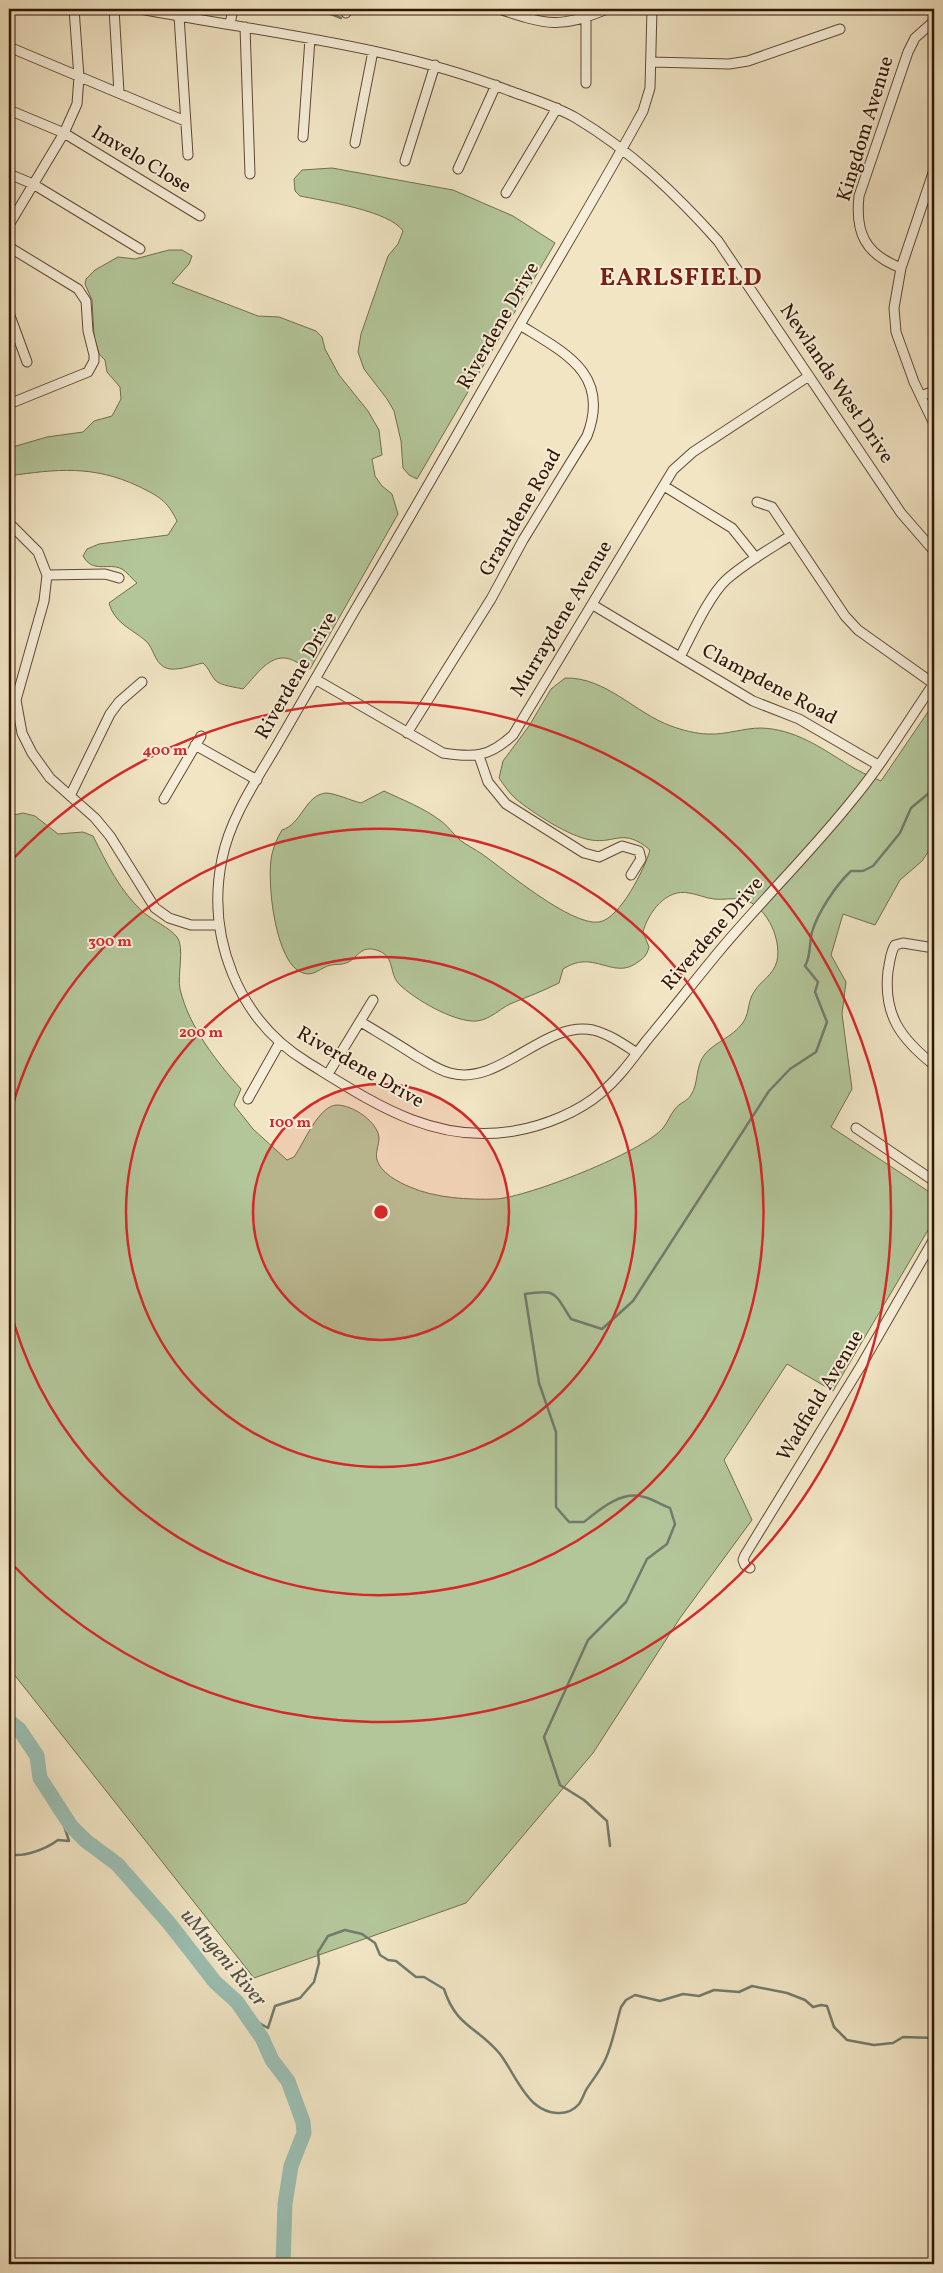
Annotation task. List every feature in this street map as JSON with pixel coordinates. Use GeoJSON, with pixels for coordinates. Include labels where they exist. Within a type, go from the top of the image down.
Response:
{"type":"FeatureCollection","features":[{"type":"Feature","properties":{"kind":"street"},"geometry":{"type":"LineString","coordinates":[[9,11],[14,9]]}},
{"type":"Feature","properties":{"kind":"street"},"geometry":{"type":"LineString","coordinates":[[9,225],[64,133],[77,104],[79,77],[74,9]]}},
{"type":"Feature","properties":{"kind":"street"},"geometry":{"type":"LineString","coordinates":[[114,9],[119,92]]}},
{"type":"Feature","properties":{"kind":"street","name":"Newlands West Drive"},"geometry":{"type":"LineString","coordinates":[[141,9],[310,39],[435,65],[496,85],[556,108],[622,149],[677,197],[718,241],[901,513],[934,551]]}},
{"type":"Feature","properties":{"kind":"street"},"geometry":{"type":"LineString","coordinates":[[230,24],[233,9]]}},
{"type":"Feature","properties":{"kind":"street"},"geometry":{"type":"LineString","coordinates":[[499,9],[539,22],[555,24],[586,18],[607,9]]}},
{"type":"Feature","properties":{"kind":"street","name":"Riverdene Drive"},"geometry":{"type":"LineString","coordinates":[[652,9],[652,62],[648,100],[622,149],[238,813],[225,844],[217,897],[219,925],[228,965],[244,998],[264,1026],[280,1042],[328,1074],[384,1107],[421,1124],[459,1133],[484,1134],[514,1131],[541,1124],[576,1109],[601,1093],[624,1070],[723,947],[854,799],[934,683]]}},
{"type":"Feature","properties":{"kind":"street"},"geometry":{"type":"LineString","coordinates":[[179,16],[188,155]]}},
{"type":"Feature","properties":{"kind":"street"},"geometry":{"type":"LineString","coordinates":[[586,18],[588,30],[586,83]]}},
{"type":"Feature","properties":{"kind":"street","name":"Kingdom Avenue"},"geometry":{"type":"LineString","coordinates":[[901,268],[884,261],[869,248],[860,232],[857,214],[859,196],[908,52],[915,38],[934,21]]}},
{"type":"Feature","properties":{"kind":"street"},"geometry":{"type":"LineString","coordinates":[[245,27],[250,174]]}},
{"type":"Feature","properties":{"kind":"street"},"geometry":{"type":"LineString","coordinates":[[652,62],[729,64],[748,62],[840,29]]}},
{"type":"Feature","properties":{"kind":"street"},"geometry":{"type":"LineString","coordinates":[[303,137],[310,39]]}},
{"type":"Feature","properties":{"kind":"street"},"geometry":{"type":"LineString","coordinates":[[9,47],[186,121]]}},
{"type":"Feature","properties":{"kind":"street"},"geometry":{"type":"LineString","coordinates":[[355,143],[373,51]]}},
{"type":"Feature","properties":{"kind":"street"},"geometry":{"type":"LineString","coordinates":[[404,161],[435,65]]}},
{"type":"Feature","properties":{"kind":"street"},"geometry":{"type":"LineString","coordinates":[[458,169],[496,85]]}},
{"type":"Feature","properties":{"kind":"street"},"geometry":{"type":"LineString","coordinates":[[506,193],[556,108]]}},
{"type":"Feature","properties":{"kind":"street","name":"Imvelo Close"},"geometry":{"type":"LineString","coordinates":[[9,110],[64,133],[200,216]]}},
{"type":"Feature","properties":{"kind":"street"},"geometry":{"type":"LineString","coordinates":[[934,170],[901,268],[895,293],[896,332],[934,424]]}},
{"type":"Feature","properties":{"kind":"street"},"geometry":{"type":"LineString","coordinates":[[9,174],[33,184],[140,249]]}},
{"type":"Feature","properties":{"kind":"street"},"geometry":{"type":"LineString","coordinates":[[9,247],[81,291],[86,301],[88,331],[94,355],[94,361],[88,372],[9,404]]}},
{"type":"Feature","properties":{"kind":"street"},"geometry":{"type":"LineString","coordinates":[[9,313],[13,338],[27,362]]}},
{"type":"Feature","properties":{"kind":"street","name":"Grantdene Road"},"geometry":{"type":"LineString","coordinates":[[407,733],[492,598],[523,540],[587,436],[591,426],[592,391],[583,370],[572,358],[520,325]]}},
{"type":"Feature","properties":{"kind":"street","name":"Murraydene Avenue"},"geometry":{"type":"LineString","coordinates":[[315,678],[444,754],[468,757],[479,756],[499,748],[513,735],[593,605],[627,543],[673,470],[693,452],[809,376]]}},
{"type":"Feature","properties":{"kind":"street"},"geometry":{"type":"LineString","coordinates":[[921,396],[934,391]]}},
{"type":"Feature","properties":{"kind":"street"},"geometry":{"type":"LineString","coordinates":[[664,486],[732,528],[756,558]]}},
{"type":"Feature","properties":{"kind":"street"},"geometry":{"type":"LineString","coordinates":[[756,502],[772,507],[845,616],[858,630],[934,683]]}},
{"type":"Feature","properties":{"kind":"street"},"geometry":{"type":"LineString","coordinates":[[9,523],[38,552],[47,575],[44,601],[13,699],[22,733],[32,753],[50,778],[96,818],[110,836],[155,908],[169,918],[192,925],[219,925]]}},
{"type":"Feature","properties":{"kind":"street"},"geometry":{"type":"LineString","coordinates":[[680,657],[706,608],[724,581],[790,536]]}},
{"type":"Feature","properties":{"kind":"street"},"geometry":{"type":"LineString","coordinates":[[47,575],[105,574],[118,578]]}},
{"type":"Feature","properties":{"kind":"street","name":"Clampdene Road"},"geometry":{"type":"LineString","coordinates":[[593,605],[754,701],[799,719],[878,765]]}},
{"type":"Feature","properties":{"kind":"street"},"geometry":{"type":"LineString","coordinates":[[70,796],[110,714],[119,702],[142,682]]}},
{"type":"Feature","properties":{"kind":"street"},"geometry":{"type":"LineString","coordinates":[[164,798],[201,736]]}},
{"type":"Feature","properties":{"kind":"street"},"geometry":{"type":"LineString","coordinates":[[195,745],[257,780]]}},
{"type":"Feature","properties":{"kind":"street"},"geometry":{"type":"LineString","coordinates":[[479,756],[488,782],[506,804],[584,853],[599,857],[622,846],[639,851],[641,860],[632,875]]}},
{"type":"Feature","properties":{"kind":"street"},"geometry":{"type":"LineString","coordinates":[[934,948],[903,943],[895,945],[891,954],[886,988],[894,1021],[910,1045],[934,1065]]}},
{"type":"Feature","properties":{"kind":"street"},"geometry":{"type":"LineString","coordinates":[[328,1074],[373,1000]]}},
{"type":"Feature","properties":{"kind":"street"},"geometry":{"type":"LineString","coordinates":[[361,1022],[435,1067],[451,1074],[488,1071],[554,1036],[575,1029],[592,1030],[607,1034],[637,1053]]}},
{"type":"Feature","properties":{"kind":"street"},"geometry":{"type":"LineString","coordinates":[[248,1099],[280,1042]]}},
{"type":"Feature","properties":{"kind":"street"},"geometry":{"type":"LineString","coordinates":[[856,1128],[934,1180]]}},
{"type":"Feature","properties":{"kind":"street","name":"Wadfield Avenue"},"geometry":{"type":"LineString","coordinates":[[750,1568],[745,1565],[743,1560],[745,1555],[862,1364],[934,1239]]}},
{"type":"Feature","properties":{"kind":"green space"},"geometry":{"type":"Polygon","coordinates":[[[332,168],[453,190],[513,216],[555,243],[417,479],[409,475],[403,468],[401,441],[394,411],[364,369],[358,352],[361,334],[388,256],[398,244],[403,231],[396,224],[371,212],[300,196],[295,191],[294,179],[302,170],[332,168]]]}},
{"type":"Feature","properties":{"kind":"green space"},"geometry":{"type":"Polygon","coordinates":[[[169,250],[182,250],[192,256],[189,264],[172,283],[258,316],[279,317],[316,331],[322,337],[325,349],[339,375],[368,411],[379,430],[382,455],[372,459],[375,476],[382,486],[392,494],[398,514],[310,669],[290,659],[278,659],[266,664],[243,689],[218,682],[203,663],[183,668],[168,669],[164,667],[146,641],[119,621],[111,610],[109,603],[137,583],[122,569],[91,565],[83,556],[87,549],[99,544],[168,535],[177,521],[166,503],[138,486],[121,479],[90,472],[74,470],[9,476],[9,448],[47,437],[83,432],[94,421],[112,416],[121,399],[120,387],[107,372],[105,360],[99,354],[94,336],[92,300],[85,284],[86,279],[95,270],[118,257],[135,259],[169,250]]]}},
{"type":"Feature","properties":{"kind":"green space"},"geometry":{"type":"Polygon","coordinates":[[[565,678],[580,679],[594,683],[658,720],[690,732],[715,734],[761,728],[796,735],[827,751],[855,769],[881,781],[934,703],[934,843],[922,861],[900,880],[875,925],[843,914],[831,955],[846,982],[842,1014],[852,1089],[831,1127],[934,1195],[934,1220],[833,1391],[787,1364],[724,1460],[752,1520],[680,1618],[593,1753],[466,1903],[254,1978],[9,1668],[9,816],[23,813],[35,816],[58,834],[83,832],[93,836],[109,867],[127,895],[143,912],[177,937],[181,954],[179,983],[190,1017],[204,1043],[241,1089],[234,1105],[253,1129],[287,1160],[294,1157],[312,1126],[324,1111],[337,1105],[357,1111],[374,1126],[379,1138],[376,1155],[379,1165],[386,1173],[400,1182],[430,1194],[464,1199],[496,1199],[512,1196],[584,1172],[633,1149],[663,1128],[673,1111],[691,1095],[700,1064],[705,1054],[742,1024],[754,992],[775,966],[778,952],[777,942],[770,922],[757,907],[740,899],[714,899],[681,892],[673,894],[659,904],[649,917],[643,932],[649,947],[645,956],[632,966],[614,968],[589,962],[572,964],[563,969],[559,983],[510,1004],[486,1018],[468,1021],[435,1009],[406,990],[396,980],[387,957],[373,949],[363,950],[346,963],[327,966],[311,974],[303,973],[293,967],[279,938],[272,901],[270,866],[277,839],[282,830],[289,827],[308,804],[319,795],[330,793],[361,803],[384,791],[434,816],[444,823],[462,842],[482,854],[556,907],[587,921],[599,922],[607,919],[623,903],[630,892],[650,850],[633,839],[620,838],[600,841],[582,838],[573,834],[532,811],[516,799],[499,778],[503,761],[529,726],[551,689],[565,678]]]}},
{"type":"Feature","properties":{"kind":"waterway"},"geometry":{"type":"LineString","coordinates":[[318,9],[341,18]]}},
{"type":"Feature","properties":{"kind":"waterway"},"geometry":{"type":"LineString","coordinates":[[610,1846],[607,1821],[584,1800],[560,1785],[544,1737],[588,1640],[626,1602],[647,1559],[667,1544],[675,1524],[670,1508],[647,1498],[636,1496],[620,1498],[584,1522],[569,1522],[556,1507],[556,1432],[539,1383],[525,1294],[550,1293],[558,1298],[571,1319],[602,1329],[633,1301],[769,1091],[790,1069],[816,1052],[827,1022],[815,992],[818,982],[805,966],[812,932],[828,899],[851,871],[863,871],[873,866],[900,833],[911,808],[934,789]]}},
{"type":"Feature","properties":{"kind":"waterway","name":"uMngeni River"},"geometry":{"type":"LineString","coordinates":[[9,1721],[19,1729],[37,1756],[40,1778],[71,1826],[86,1841],[117,1864],[169,1923],[215,1982],[237,2002],[262,2038],[272,2060],[288,2081],[303,2122],[304,2133],[291,2166],[285,2204],[283,2264]]}},
{"type":"Feature","properties":{"kind":"waterway"},"geometry":{"type":"LineString","coordinates":[[9,1854],[27,1854],[47,1847],[58,1840],[69,1841],[58,1807]]}},
{"type":"Feature","properties":{"kind":"waterway"},"geometry":{"type":"LineString","coordinates":[[248,2017],[268,2028],[275,2006],[300,1998],[314,1982],[319,1963],[318,1952],[328,1936],[345,1930],[362,1934],[375,1943],[380,1955],[388,1960],[396,1961],[416,1977],[424,1977],[444,1989],[449,2002],[461,2019],[500,2054],[520,2087],[530,2099],[535,2104],[551,2112],[563,2113],[579,2104],[606,2058],[621,2007],[626,2000],[635,1995],[660,2001],[683,1994],[699,1996],[714,1990],[739,1992],[752,1986],[787,1993],[805,2000],[813,2007],[827,2006],[834,2027],[847,2040],[874,2045],[893,2043],[903,2037],[934,2038]]}},
{"type":"Feature","properties":{"kind":"district","name":"EARLSFIELD"},"geometry":{"type":"Point","coordinates":[681,278]}}]}
